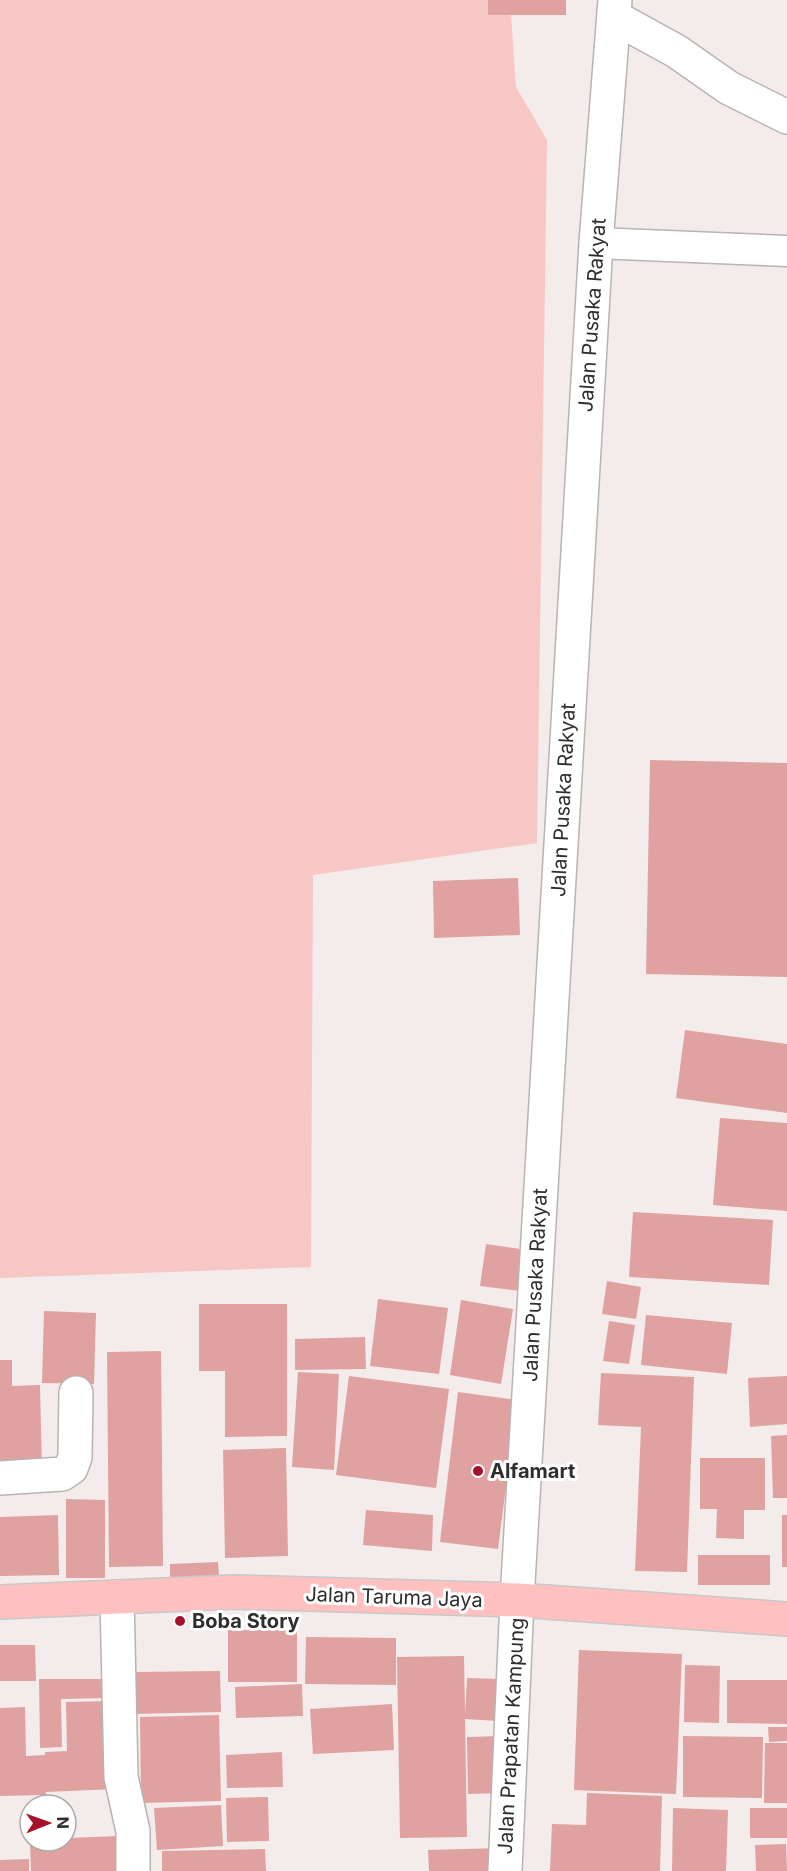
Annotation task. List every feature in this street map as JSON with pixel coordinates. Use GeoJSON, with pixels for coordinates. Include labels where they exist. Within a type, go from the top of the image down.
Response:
{"type":"FeatureCollection","features":[{"type":"Feature","properties":{"kind":"main road","name":"Jalan Taruma Jaya"},"geometry":{"type":"LineString","coordinates":[[0,1602],[234,1592],[517,1600],[787,1619]]}},
{"type":"Feature","properties":{"kind":"street"},"geometry":{"type":"LineString","coordinates":[[614,9],[729,88],[787,117]]}},
{"type":"Feature","properties":{"kind":"street","name":"Jalan Pusaka Rakyat"},"geometry":{"type":"LineString","coordinates":[[517,1600],[596,243],[614,9]]}},
{"type":"Feature","properties":{"kind":"street"},"geometry":{"type":"LineString","coordinates":[[0,1478],[62,1474],[71,1468],[75,1457],[76,1393]]}},
{"type":"Feature","properties":{"kind":"street"},"geometry":{"type":"LineString","coordinates":[[117,1597],[121,1777],[133,1832],[133,1871]]}},
{"type":"Feature","properties":{"kind":"street","name":"Jalan Prapatan Kampung"},"geometry":{"type":"LineString","coordinates":[[505,1871],[517,1600]]}},
{"type":"Feature","properties":{"kind":"lane"},"geometry":{"type":"LineString","coordinates":[[596,243],[787,251]]}},
{"type":"Feature","properties":{"kind":"shaded area"},"geometry":{"type":"Polygon","coordinates":[[[0,0],[510,0],[516,87],[547,140],[537,843],[313,875],[311,1267],[0,1278],[0,0]]]}},
{"type":"Feature","properties":{"kind":"building"},"geometry":{"type":"Polygon","coordinates":[[[488,0],[566,0],[566,15],[488,15],[488,0]]]}},
{"type":"Feature","properties":{"kind":"building"},"geometry":{"type":"Polygon","coordinates":[[[650,760],[787,763],[787,977],[646,974],[650,760]]]}},
{"type":"Feature","properties":{"kind":"building"},"geometry":{"type":"Polygon","coordinates":[[[518,878],[520,935],[434,938],[433,881],[518,878]]]}},
{"type":"Feature","properties":{"kind":"building"},"geometry":{"type":"Polygon","coordinates":[[[685,1030],[787,1044],[787,1113],[676,1098],[685,1030]]]}},
{"type":"Feature","properties":{"kind":"building"},"geometry":{"type":"Polygon","coordinates":[[[720,1118],[787,1123],[787,1211],[713,1205],[720,1118]]]}},
{"type":"Feature","properties":{"kind":"building"},"geometry":{"type":"Polygon","coordinates":[[[633,1212],[773,1220],[769,1285],[629,1277],[633,1212]]]}},
{"type":"Feature","properties":{"kind":"building"},"geometry":{"type":"Polygon","coordinates":[[[486,1244],[534,1251],[529,1292],[480,1286],[486,1244]]]}},
{"type":"Feature","properties":{"kind":"building"},"geometry":{"type":"Polygon","coordinates":[[[607,1281],[641,1287],[636,1319],[602,1314],[607,1281]]]}},
{"type":"Feature","properties":{"kind":"building"},"geometry":{"type":"Polygon","coordinates":[[[378,1299],[448,1308],[439,1374],[370,1366],[378,1299]]]}},
{"type":"Feature","properties":{"kind":"building"},"geometry":{"type":"Polygon","coordinates":[[[461,1300],[513,1309],[501,1384],[450,1375],[461,1300]]]}},
{"type":"Feature","properties":{"kind":"building"},"geometry":{"type":"Polygon","coordinates":[[[199,1304],[287,1304],[287,1436],[225,1437],[225,1371],[199,1371],[199,1304]]]}},
{"type":"Feature","properties":{"kind":"building"},"geometry":{"type":"Polygon","coordinates":[[[44,1311],[96,1313],[94,1384],[42,1383],[44,1311]]]}},
{"type":"Feature","properties":{"kind":"building"},"geometry":{"type":"Polygon","coordinates":[[[646,1315],[732,1323],[727,1374],[641,1365],[646,1315]]]}},
{"type":"Feature","properties":{"kind":"building"},"geometry":{"type":"Polygon","coordinates":[[[609,1321],[635,1325],[629,1364],[603,1361],[609,1321]]]}},
{"type":"Feature","properties":{"kind":"building"},"geometry":{"type":"Polygon","coordinates":[[[365,1337],[366,1369],[295,1370],[295,1339],[365,1337]]]}},
{"type":"Feature","properties":{"kind":"building"},"geometry":{"type":"Polygon","coordinates":[[[161,1351],[163,1566],[109,1567],[107,1352],[161,1351]]]}},
{"type":"Feature","properties":{"kind":"building"},"geometry":{"type":"Polygon","coordinates":[[[0,1360],[12,1360],[12,1386],[40,1385],[42,1471],[0,1472],[0,1360]]]}},
{"type":"Feature","properties":{"kind":"building"},"geometry":{"type":"Polygon","coordinates":[[[298,1372],[339,1374],[334,1470],[292,1467],[298,1372]]]}},
{"type":"Feature","properties":{"kind":"building"},"geometry":{"type":"Polygon","coordinates":[[[601,1373],[694,1377],[687,1572],[635,1571],[641,1427],[598,1425],[601,1373]]]}},
{"type":"Feature","properties":{"kind":"building"},"geometry":{"type":"Polygon","coordinates":[[[349,1376],[449,1389],[436,1488],[336,1475],[349,1376]]]}},
{"type":"Feature","properties":{"kind":"building"},"geometry":{"type":"Polygon","coordinates":[[[787,1376],[787,1424],[750,1427],[748,1378],[787,1376]]]}},
{"type":"Feature","properties":{"kind":"building","name":"Alfamart"},"geometry":{"type":"Polygon","coordinates":[[[458,1392],[517,1400],[498,1549],[440,1542],[458,1392]]]}},
{"type":"Feature","properties":{"kind":"building"},"geometry":{"type":"Polygon","coordinates":[[[787,1435],[787,1498],[773,1498],[771,1436],[787,1435]]]}},
{"type":"Feature","properties":{"kind":"building"},"geometry":{"type":"Polygon","coordinates":[[[286,1448],[288,1556],[225,1558],[223,1450],[286,1448]]]}},
{"type":"Feature","properties":{"kind":"building"},"geometry":{"type":"Polygon","coordinates":[[[700,1458],[765,1458],[765,1510],[744,1510],[744,1539],[716,1538],[717,1509],[700,1509],[700,1458]]]}},
{"type":"Feature","properties":{"kind":"building"},"geometry":{"type":"Polygon","coordinates":[[[66,1499],[105,1500],[105,1578],[66,1578],[66,1499]]]}},
{"type":"Feature","properties":{"kind":"building"},"geometry":{"type":"Polygon","coordinates":[[[366,1510],[433,1515],[432,1551],[363,1545],[366,1510]]]}},
{"type":"Feature","properties":{"kind":"building"},"geometry":{"type":"Polygon","coordinates":[[[58,1515],[59,1575],[0,1576],[0,1517],[58,1515]]]}},
{"type":"Feature","properties":{"kind":"building"},"geometry":{"type":"Polygon","coordinates":[[[782,1515],[787,1515],[787,1567],[782,1567],[782,1515]]]}},
{"type":"Feature","properties":{"kind":"building"},"geometry":{"type":"Polygon","coordinates":[[[698,1555],[770,1555],[770,1585],[698,1585],[698,1555]]]}},
{"type":"Feature","properties":{"kind":"building"},"geometry":{"type":"Polygon","coordinates":[[[218,1562],[220,1589],[170,1591],[170,1564],[218,1562]]]}},
{"type":"Feature","properties":{"kind":"building"},"geometry":{"type":"Polygon","coordinates":[[[228,1630],[297,1630],[297,1682],[228,1682],[228,1630]]]}},
{"type":"Feature","properties":{"kind":"building"},"geometry":{"type":"Polygon","coordinates":[[[306,1637],[396,1638],[396,1685],[305,1684],[306,1637]]]}},
{"type":"Feature","properties":{"kind":"building"},"geometry":{"type":"Polygon","coordinates":[[[0,1645],[35,1645],[36,1681],[0,1681],[0,1645]]]}},
{"type":"Feature","properties":{"kind":"building"},"geometry":{"type":"Polygon","coordinates":[[[579,1650],[682,1654],[676,1794],[574,1790],[579,1650]]]}},
{"type":"Feature","properties":{"kind":"building"},"geometry":{"type":"Polygon","coordinates":[[[464,1656],[465,1714],[467,1678],[500,1679],[498,1721],[465,1719],[467,1837],[400,1838],[397,1657],[464,1656]]]}},
{"type":"Feature","properties":{"kind":"building"},"geometry":{"type":"Polygon","coordinates":[[[685,1665],[720,1666],[719,1723],[684,1722],[685,1665]]]}},
{"type":"Feature","properties":{"kind":"building"},"geometry":{"type":"Polygon","coordinates":[[[220,1671],[221,1712],[134,1714],[133,1672],[220,1671]]]}},
{"type":"Feature","properties":{"kind":"building"},"geometry":{"type":"Polygon","coordinates":[[[39,1679],[105,1679],[104,1698],[61,1699],[62,1747],[40,1748],[39,1679]]]}},
{"type":"Feature","properties":{"kind":"building"},"geometry":{"type":"Polygon","coordinates":[[[727,1680],[787,1680],[787,1724],[727,1723],[727,1680]]]}},
{"type":"Feature","properties":{"kind":"building"},"geometry":{"type":"Polygon","coordinates":[[[302,1684],[303,1716],[236,1718],[235,1687],[302,1684]]]}},
{"type":"Feature","properties":{"kind":"building"},"geometry":{"type":"Polygon","coordinates":[[[113,1701],[115,1789],[18,1793],[18,1796],[0,1796],[0,1708],[25,1707],[26,1756],[45,1755],[45,1752],[67,1751],[66,1702],[113,1701]]]}},
{"type":"Feature","properties":{"kind":"building"},"geometry":{"type":"Polygon","coordinates":[[[392,1704],[394,1750],[313,1754],[310,1709],[392,1704]]]}},
{"type":"Feature","properties":{"kind":"building"},"geometry":{"type":"Polygon","coordinates":[[[219,1715],[221,1801],[141,1803],[140,1717],[219,1715]]]}},
{"type":"Feature","properties":{"kind":"building"},"geometry":{"type":"Polygon","coordinates":[[[768,1727],[787,1727],[787,1741],[769,1742],[768,1727]]]}},
{"type":"Feature","properties":{"kind":"building"},"geometry":{"type":"Polygon","coordinates":[[[503,1736],[504,1793],[468,1794],[467,1737],[503,1736]]]}},
{"type":"Feature","properties":{"kind":"building"},"geometry":{"type":"Polygon","coordinates":[[[683,1736],[763,1737],[762,1798],[683,1797],[683,1736]]]}},
{"type":"Feature","properties":{"kind":"building"},"geometry":{"type":"Polygon","coordinates":[[[765,1743],[787,1743],[787,1803],[764,1803],[765,1743]]]}},
{"type":"Feature","properties":{"kind":"building"},"geometry":{"type":"Polygon","coordinates":[[[282,1752],[283,1787],[227,1788],[226,1755],[282,1752]]]}},
{"type":"Feature","properties":{"kind":"building"},"geometry":{"type":"Polygon","coordinates":[[[587,1793],[662,1796],[660,1871],[550,1871],[552,1824],[586,1825],[587,1793]]]}},
{"type":"Feature","properties":{"kind":"building"},"geometry":{"type":"Polygon","coordinates":[[[268,1797],[269,1841],[227,1842],[226,1798],[268,1797]]]}},
{"type":"Feature","properties":{"kind":"building"},"geometry":{"type":"Polygon","coordinates":[[[221,1805],[223,1846],[157,1850],[154,1808],[221,1805]]]}},
{"type":"Feature","properties":{"kind":"building"},"geometry":{"type":"Polygon","coordinates":[[[673,1808],[728,1810],[726,1871],[672,1871],[673,1808]]]}},
{"type":"Feature","properties":{"kind":"building"},"geometry":{"type":"Polygon","coordinates":[[[750,1808],[787,1808],[787,1838],[750,1838],[750,1808]]]}},
{"type":"Feature","properties":{"kind":"building"},"geometry":{"type":"Polygon","coordinates":[[[120,1836],[122,1871],[31,1871],[30,1853],[78,1853],[78,1838],[120,1836]]]}},
{"type":"Feature","properties":{"kind":"building"},"geometry":{"type":"Polygon","coordinates":[[[786,1844],[787,1871],[756,1871],[755,1845],[786,1844]]]}},
{"type":"Feature","properties":{"kind":"building"},"geometry":{"type":"Polygon","coordinates":[[[500,1848],[501,1871],[429,1871],[428,1850],[500,1848]]]}},
{"type":"Feature","properties":{"kind":"building"},"geometry":{"type":"Polygon","coordinates":[[[265,1849],[266,1871],[162,1871],[162,1851],[265,1849]]]}},
{"type":"Feature","properties":{"kind":"building"},"geometry":{"type":"Polygon","coordinates":[[[29,1859],[29,1871],[0,1871],[0,1860],[29,1859]]]}},
{"type":"Feature","properties":{"kind":"place","name":"Alfamart"},"geometry":{"type":"Point","coordinates":[478,1471]}},
{"type":"Feature","properties":{"kind":"place","name":"Boba Story"},"geometry":{"type":"Point","coordinates":[180,1621]}}]}
